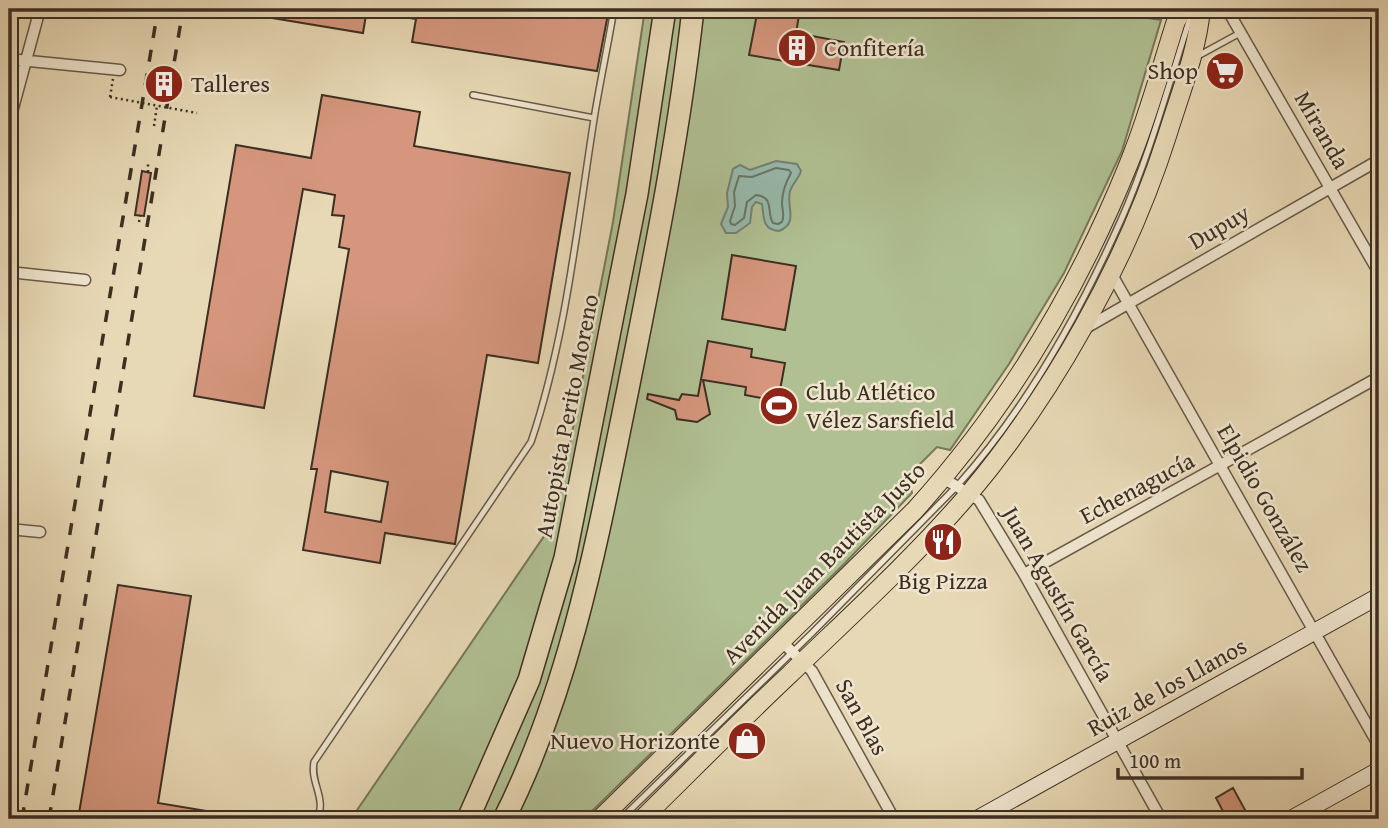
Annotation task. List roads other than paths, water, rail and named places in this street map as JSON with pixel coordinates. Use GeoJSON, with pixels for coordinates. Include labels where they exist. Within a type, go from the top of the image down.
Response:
{"type":"FeatureCollection","features":[{"type":"Feature","properties":{"kind":"highway","name":"Autopista Perito Moreno"},"geometry":{"type":"LineString","coordinates":[[468,819],[529,680],[565,558],[637,194],[665,9]]}},
{"type":"Feature","properties":{"kind":"highway"},"geometry":{"type":"LineString","coordinates":[[504,819],[559,686],[593,564],[666,198],[693,9]]}},
{"type":"Feature","properties":{"kind":"main road","name":"Avenida Juan Bautista Justo"},"geometry":{"type":"LineString","coordinates":[[600,819],[792,652],[913,555],[1089,256],[1131,159],[1176,21],[1184,9]]}},
{"type":"Feature","properties":{"kind":"main road","name":"Avenida Juan Bautista Justo"},"geometry":{"type":"LineString","coordinates":[[647,817],[896,530],[956,486],[1031,409],[1079,332],[1111,273],[1158,164],[1191,60],[1201,9]]}},
{"type":"Feature","properties":{"kind":"street"},"geometry":{"type":"LineString","coordinates":[[9,122],[40,9]]}},
{"type":"Feature","properties":{"kind":"street","name":"Miranda"},"geometry":{"type":"LineString","coordinates":[[1227,9],[1379,273]]}},
{"type":"Feature","properties":{"kind":"street"},"geometry":{"type":"LineString","coordinates":[[9,59],[117,70]]}},
{"type":"Feature","properties":{"kind":"street","name":"Dupuy"},"geometry":{"type":"LineString","coordinates":[[1079,332],[1379,160]]}},
{"type":"Feature","properties":{"kind":"street"},"geometry":{"type":"LineString","coordinates":[[9,272],[85,280]]}},
{"type":"Feature","properties":{"kind":"street","name":"Elpidio González"},"geometry":{"type":"LineString","coordinates":[[1111,273],[1379,746]]}},
{"type":"Feature","properties":{"kind":"street","name":"Echenagucía"},"geometry":{"type":"LineString","coordinates":[[1024,575],[1379,377]]}},
{"type":"Feature","properties":{"kind":"street","name":"Juan Agustín García"},"geometry":{"type":"LineString","coordinates":[[956,486],[979,500],[1161,819]]}},
{"type":"Feature","properties":{"kind":"street"},"geometry":{"type":"LineString","coordinates":[[9,529],[40,532]]}},
{"type":"Feature","properties":{"kind":"street","name":"Ruiz de los Llanos"},"geometry":{"type":"LineString","coordinates":[[977,819],[1379,596]]}},
{"type":"Feature","properties":{"kind":"street","name":"San Blas"},"geometry":{"type":"LineString","coordinates":[[792,652],[813,671],[894,819]]}},
{"type":"Feature","properties":{"kind":"street"},"geometry":{"type":"LineString","coordinates":[[1291,819],[1379,770]]}},
{"type":"Feature","properties":{"kind":"lane"},"geometry":{"type":"LineString","coordinates":[[318,819],[323,806],[312,772],[314,762],[531,442],[548,393],[578,235],[594,118],[614,9]]}},
{"type":"Feature","properties":{"kind":"lane"},"geometry":{"type":"LineString","coordinates":[[956,486],[979,461],[1033,384],[1069,323],[1121,220],[1140,172],[1193,9]]}},
{"type":"Feature","properties":{"kind":"lane"},"geometry":{"type":"LineString","coordinates":[[1191,60],[1241,32]]}},
{"type":"Feature","properties":{"kind":"lane"},"geometry":{"type":"LineString","coordinates":[[473,95],[594,118]]}},
{"type":"Feature","properties":{"kind":"lane"},"geometry":{"type":"LineString","coordinates":[[621,819],[792,652]]}},
{"type":"Feature","properties":{"kind":"water"},"geometry":{"type":"Polygon","coordinates":[[[776,161],[797,164],[801,171],[790,191],[789,224],[779,231],[769,228],[765,222],[762,204],[756,202],[752,207],[750,223],[736,233],[726,233],[721,224],[728,207],[727,193],[733,169],[740,165],[750,170],[776,161]]]}},
{"type":"Feature","properties":{"kind":"railway"},"geometry":{"type":"LineString","coordinates":[[22,819],[158,9]]}},
{"type":"Feature","properties":{"kind":"railway"},"geometry":{"type":"LineString","coordinates":[[49,819],[183,9]]}},
{"type":"Feature","properties":{"kind":"place","name":"Confitería"},"geometry":{"type":"Point","coordinates":[797,48]}},
{"type":"Feature","properties":{"kind":"place","name":"Shop"},"geometry":{"type":"Point","coordinates":[1225,71]}},
{"type":"Feature","properties":{"kind":"place","name":"Talleres"},"geometry":{"type":"Point","coordinates":[164,84]}},
{"type":"Feature","properties":{"kind":"place","name":"Club Atlético Vélez Sarsfield"},"geometry":{"type":"Point","coordinates":[779,406]}},
{"type":"Feature","properties":{"kind":"place","name":"Big Pizza"},"geometry":{"type":"Point","coordinates":[943,542]}},
{"type":"Feature","properties":{"kind":"place","name":"Nuevo Horizonte"},"geometry":{"type":"Point","coordinates":[747,741]}}]}
